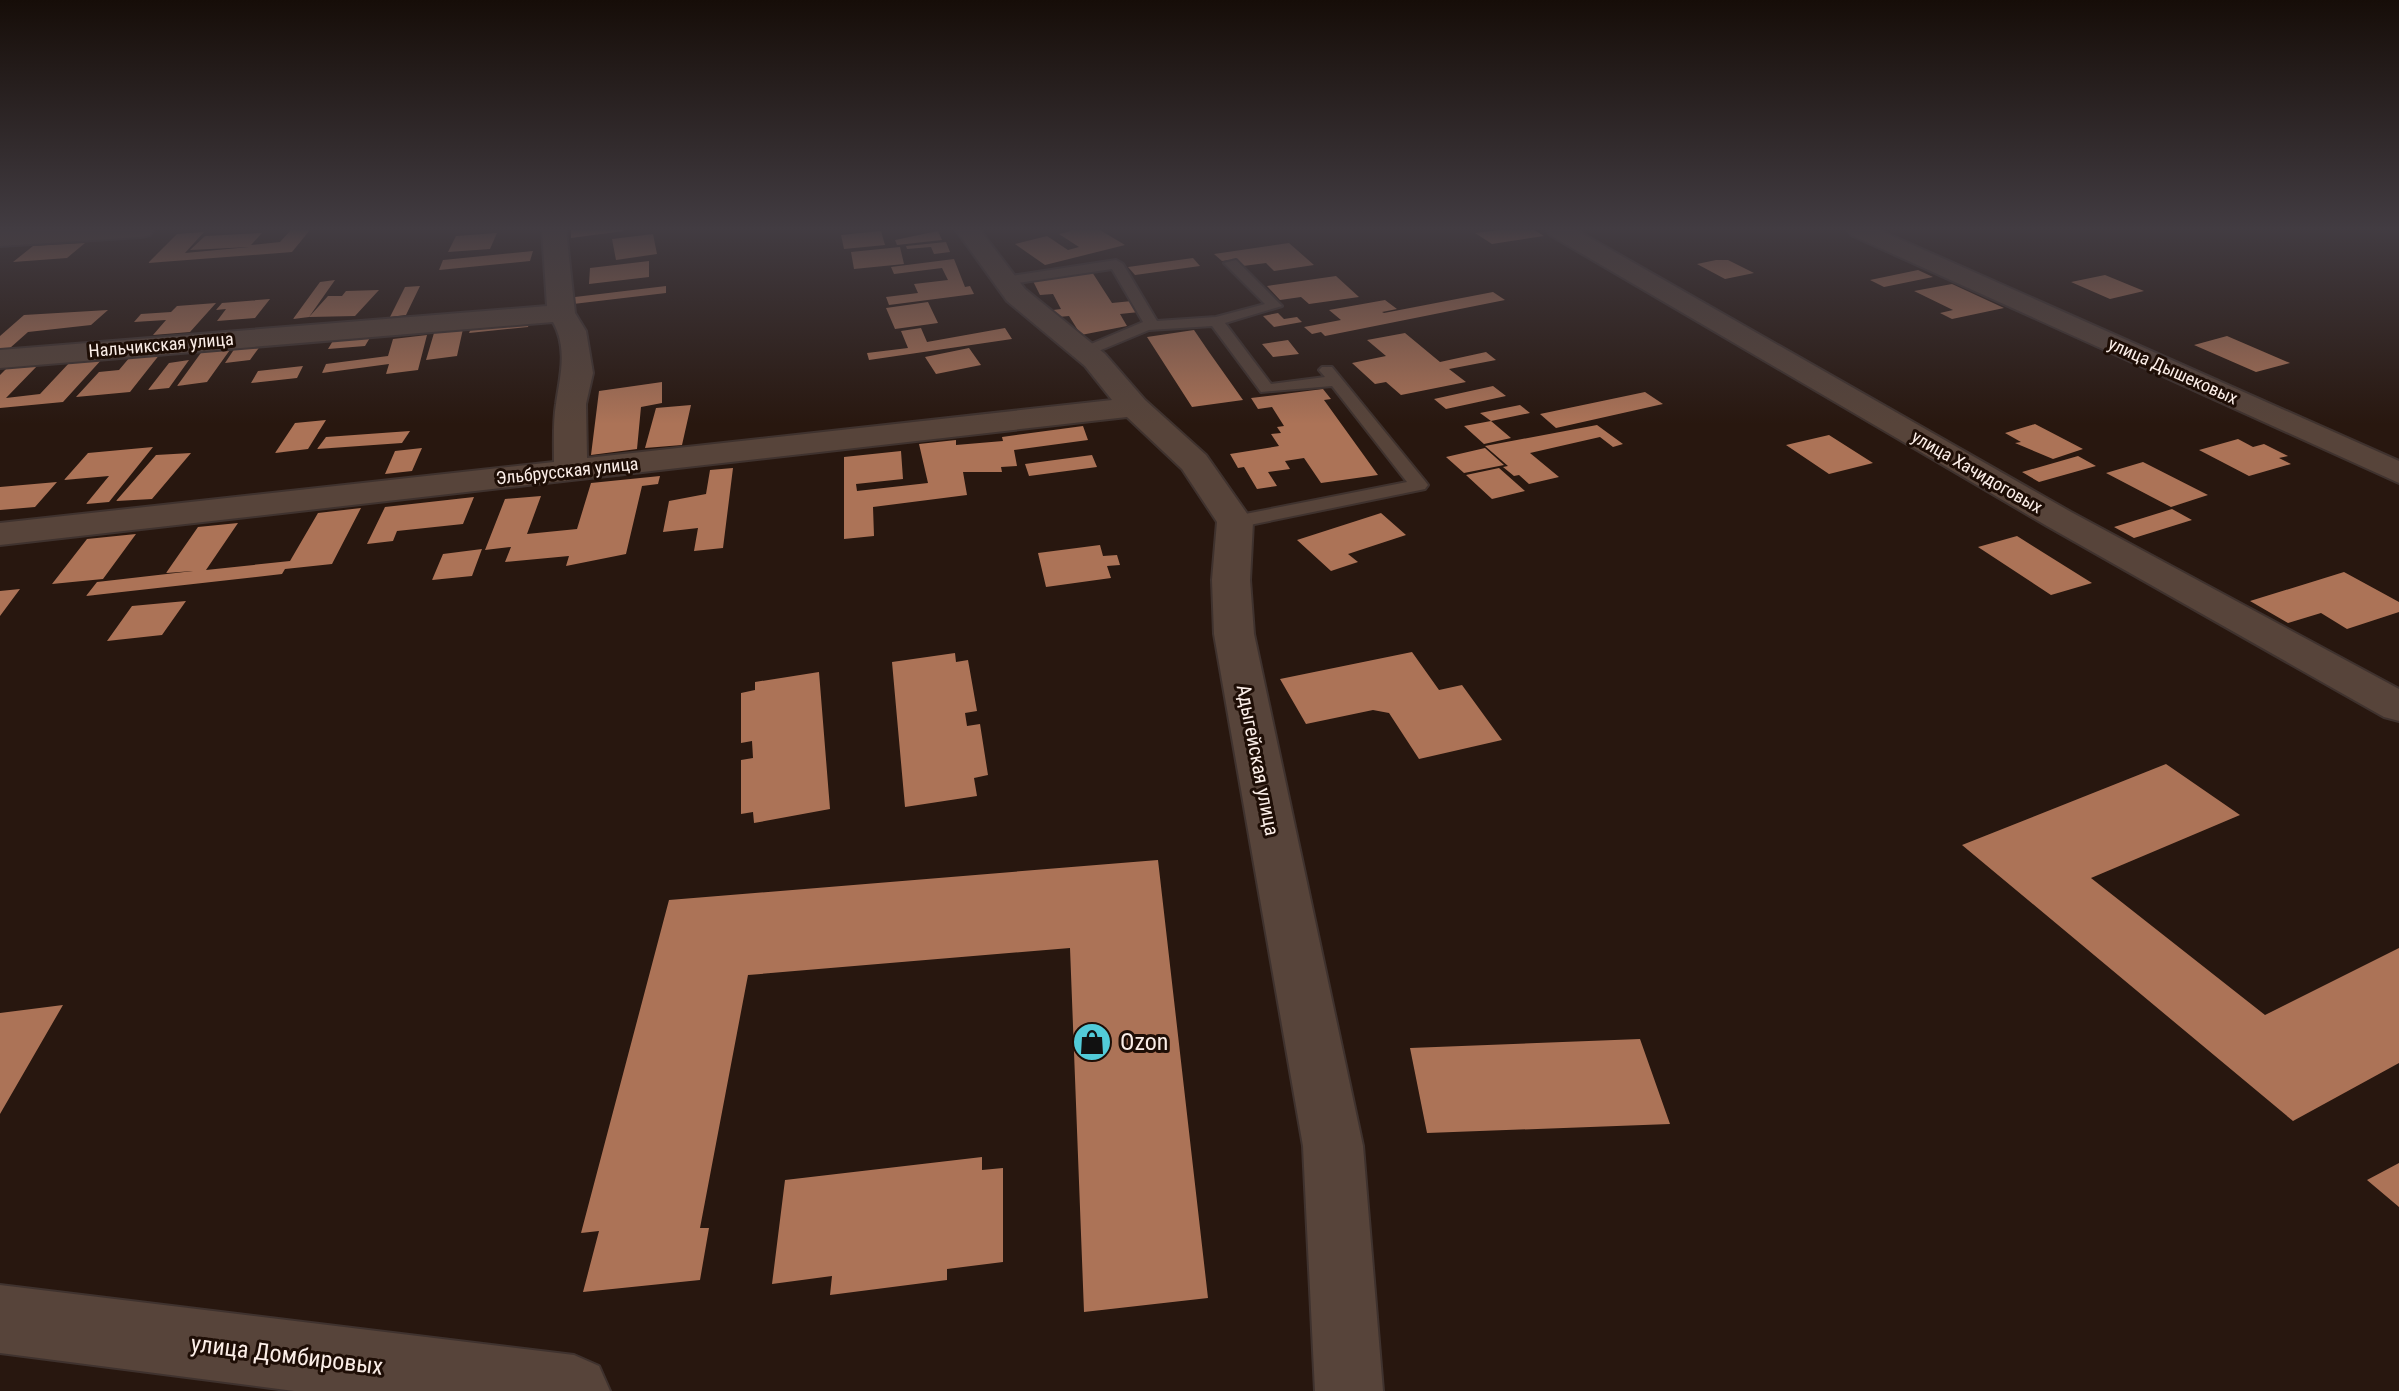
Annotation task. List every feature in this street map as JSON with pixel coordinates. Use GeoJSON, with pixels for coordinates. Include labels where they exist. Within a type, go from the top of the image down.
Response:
{"type":"FeatureCollection","features":[{"type":"Feature","properties":{"kind":"street"},"geometry":{"type":"LineString","coordinates":[[559,295],[561,313],[572,331],[578,373],[571,404],[570,471]]}},
{"type":"Feature","properties":{"kind":"street"},"geometry":{"type":"LineString","coordinates":[[1016,295],[1084,352],[1134,407],[1194,462],[1235,522]]}},
{"type":"Feature","properties":{"kind":"street","name":"улица Хачидоговых"},"geometry":{"type":"LineString","coordinates":[[1671,295],[2059,519],[2399,707]]}},
{"type":"Feature","properties":{"kind":"street","name":"улица Дышековых"},"geometry":{"type":"LineString","coordinates":[[2004,295],[2399,473]]}},
{"type":"Feature","properties":{"kind":"street","name":"Нальчикская улица"},"geometry":{"type":"LineString","coordinates":[[0,359],[561,313]]}},
{"type":"Feature","properties":{"kind":"street","name":"Эльбрусская улица"},"geometry":{"type":"LineString","coordinates":[[0,534],[1134,407]]}},
{"type":"Feature","properties":{"kind":"street","name":"Адыгейская улица"},"geometry":{"type":"LineString","coordinates":[[1235,522],[1231,580],[1234,634],[1333,1146],[1349,1391]]}},
{"type":"Feature","properties":{"kind":"street","name":"улица Домбировых"},"geometry":{"type":"LineString","coordinates":[[0,1319],[574,1391]]}},
{"type":"Feature","properties":{"kind":"lane"},"geometry":{"type":"LineString","coordinates":[[1134,295],[1152,325]]}},
{"type":"Feature","properties":{"kind":"lane"},"geometry":{"type":"LineString","coordinates":[[1084,352],[1152,325],[1216,321],[1275,306],[1264,295]]}},
{"type":"Feature","properties":{"kind":"lane"},"geometry":{"type":"LineString","coordinates":[[1216,321],[1267,389],[1331,376],[1419,485],[1235,522]]}},
{"type":"Feature","properties":{"kind":"building"},"geometry":{"type":"Polygon","coordinates":[[[311,295],[325,295],[309,317],[293,319],[311,295]]]}},
{"type":"Feature","properties":{"kind":"building"},"geometry":{"type":"Polygon","coordinates":[[[374,295],[355,316],[309,317],[328,296],[374,295]]]}},
{"type":"Feature","properties":{"kind":"building"},"geometry":{"type":"Polygon","coordinates":[[[401,295],[416,295],[406,315],[390,317],[401,295]]]}},
{"type":"Feature","properties":{"kind":"building"},"geometry":{"type":"Polygon","coordinates":[[[592,295],[650,295],[573,304],[575,297],[592,295]]]}},
{"type":"Feature","properties":{"kind":"building"},"geometry":{"type":"Polygon","coordinates":[[[903,295],[967,295],[889,305],[886,297],[903,295]]]}},
{"type":"Feature","properties":{"kind":"building"},"geometry":{"type":"Polygon","coordinates":[[[1053,295],[1107,295],[1112,303],[1132,301],[1139,312],[1120,314],[1127,326],[1081,335],[1069,316],[1058,317],[1053,310],[1061,309],[1053,295]]]}},
{"type":"Feature","properties":{"kind":"building"},"geometry":{"type":"Polygon","coordinates":[[[1275,295],[1359,297],[1309,304],[1301,297],[1280,300],[1275,295]]]}},
{"type":"Feature","properties":{"kind":"building"},"geometry":{"type":"Polygon","coordinates":[[[1478,295],[1497,295],[1505,300],[1325,336],[1321,332],[1312,334],[1304,327],[1341,320],[1329,310],[1385,300],[1397,309],[1384,313],[1478,295]]]}},
{"type":"Feature","properties":{"kind":"building"},"geometry":{"type":"Polygon","coordinates":[[[1922,295],[1976,295],[2004,308],[1952,319],[1940,313],[1953,310],[1922,295]]]}},
{"type":"Feature","properties":{"kind":"building"},"geometry":{"type":"Polygon","coordinates":[[[2101,295],[2127,295],[2110,299],[2101,295]]]}},
{"type":"Feature","properties":{"kind":"building"},"geometry":{"type":"Polygon","coordinates":[[[270,299],[255,318],[217,321],[226,309],[216,310],[222,303],[270,299]]]}},
{"type":"Feature","properties":{"kind":"building"},"geometry":{"type":"Polygon","coordinates":[[[928,302],[938,323],[895,329],[886,308],[928,302]]]}},
{"type":"Feature","properties":{"kind":"building"},"geometry":{"type":"Polygon","coordinates":[[[216,303],[190,332],[153,335],[166,320],[134,322],[141,314],[171,312],[177,306],[216,303]]]}},
{"type":"Feature","properties":{"kind":"building"},"geometry":{"type":"Polygon","coordinates":[[[108,310],[91,325],[28,332],[10,348],[0,349],[0,336],[24,315],[108,310]]]}},
{"type":"Feature","properties":{"kind":"building"},"geometry":{"type":"Polygon","coordinates":[[[1278,313],[1284,319],[1297,317],[1302,322],[1274,327],[1263,316],[1278,313]]]}},
{"type":"Feature","properties":{"kind":"building"},"geometry":{"type":"Polygon","coordinates":[[[530,320],[528,327],[469,333],[472,326],[530,320]]]}},
{"type":"Feature","properties":{"kind":"building"},"geometry":{"type":"Polygon","coordinates":[[[921,328],[927,342],[1005,328],[1012,339],[869,360],[867,353],[908,348],[901,331],[921,328]]]}},
{"type":"Feature","properties":{"kind":"building"},"geometry":{"type":"Polygon","coordinates":[[[463,329],[457,356],[426,360],[434,333],[463,329]]]}},
{"type":"Feature","properties":{"kind":"building"},"geometry":{"type":"Polygon","coordinates":[[[1194,330],[1243,400],[1192,407],[1147,337],[1194,330]]]}},
{"type":"Feature","properties":{"kind":"building"},"geometry":{"type":"Polygon","coordinates":[[[1405,333],[1440,362],[1486,352],[1496,360],[1449,369],[1466,382],[1401,395],[1386,382],[1375,384],[1352,363],[1386,356],[1367,340],[1405,333]]]}},
{"type":"Feature","properties":{"kind":"building"},"geometry":{"type":"Polygon","coordinates":[[[427,335],[418,370],[386,374],[389,364],[322,373],[326,364],[388,356],[393,339],[427,335]]]}},
{"type":"Feature","properties":{"kind":"building"},"geometry":{"type":"Polygon","coordinates":[[[371,336],[365,346],[328,349],[334,339],[371,336]]]}},
{"type":"Feature","properties":{"kind":"building"},"geometry":{"type":"Polygon","coordinates":[[[2227,336],[2290,363],[2256,372],[2194,345],[2227,336]]]}},
{"type":"Feature","properties":{"kind":"building"},"geometry":{"type":"Polygon","coordinates":[[[1288,340],[1299,354],[1273,357],[1262,344],[1288,340]]]}},
{"type":"Feature","properties":{"kind":"building"},"geometry":{"type":"Polygon","coordinates":[[[261,345],[250,360],[225,363],[235,348],[261,345]]]}},
{"type":"Feature","properties":{"kind":"building"},"geometry":{"type":"Polygon","coordinates":[[[232,347],[207,382],[177,386],[203,350],[232,347]]]}},
{"type":"Feature","properties":{"kind":"building"},"geometry":{"type":"Polygon","coordinates":[[[969,348],[981,365],[936,374],[925,357],[969,348]]]}},
{"type":"Feature","properties":{"kind":"building"},"geometry":{"type":"Polygon","coordinates":[[[160,354],[130,392],[76,397],[99,372],[119,370],[130,357],[160,354]]]}},
{"type":"Feature","properties":{"kind":"building"},"geometry":{"type":"Polygon","coordinates":[[[103,358],[63,402],[0,408],[0,375],[8,367],[39,364],[6,398],[40,394],[71,361],[103,358]]]}},
{"type":"Feature","properties":{"kind":"building"},"geometry":{"type":"Polygon","coordinates":[[[189,360],[169,388],[148,390],[169,363],[189,360]]]}},
{"type":"Feature","properties":{"kind":"building"},"geometry":{"type":"Polygon","coordinates":[[[303,366],[297,378],[251,383],[258,371],[303,366]]]}},
{"type":"Feature","properties":{"kind":"building"},"geometry":{"type":"Polygon","coordinates":[[[662,382],[662,403],[641,407],[637,449],[591,455],[599,391],[662,382]]]}},
{"type":"Feature","properties":{"kind":"building"},"geometry":{"type":"Polygon","coordinates":[[[1493,386],[1506,396],[1446,409],[1434,399],[1493,386]]]}},
{"type":"Feature","properties":{"kind":"building"},"geometry":{"type":"Polygon","coordinates":[[[1323,389],[1331,399],[1324,400],[1378,475],[1321,483],[1304,458],[1285,461],[1290,469],[1268,472],[1277,486],[1257,489],[1244,467],[1238,468],[1230,454],[1279,446],[1271,434],[1281,433],[1277,427],[1284,426],[1272,407],[1258,409],[1251,398],[1323,389]]]}},
{"type":"Feature","properties":{"kind":"building"},"geometry":{"type":"Polygon","coordinates":[[[1645,392],[1663,404],[1556,428],[1540,414],[1645,392]]]}},
{"type":"Feature","properties":{"kind":"building"},"geometry":{"type":"Polygon","coordinates":[[[691,405],[682,445],[645,448],[656,408],[691,405]]]}},
{"type":"Feature","properties":{"kind":"building"},"geometry":{"type":"Polygon","coordinates":[[[1520,405],[1530,413],[1491,421],[1480,413],[1520,405]]]}},
{"type":"Feature","properties":{"kind":"building"},"geometry":{"type":"Polygon","coordinates":[[[326,420],[308,449],[275,453],[295,423],[326,420]]]}},
{"type":"Feature","properties":{"kind":"building"},"geometry":{"type":"Polygon","coordinates":[[[1491,421],[1511,438],[1484,444],[1464,426],[1491,421]]]}},
{"type":"Feature","properties":{"kind":"building"},"geometry":{"type":"Polygon","coordinates":[[[2035,424],[2083,449],[2053,459],[2015,443],[2021,442],[2005,433],[2035,424]]]}},
{"type":"Feature","properties":{"kind":"building"},"geometry":{"type":"Polygon","coordinates":[[[1597,425],[1623,444],[1613,447],[1600,437],[1530,453],[1559,477],[1529,484],[1503,467],[1508,466],[1485,446],[1597,425]]]}},
{"type":"Feature","properties":{"kind":"building"},"geometry":{"type":"Polygon","coordinates":[[[1083,426],[1088,440],[1014,450],[1017,466],[1001,467],[1002,472],[963,472],[967,495],[873,507],[874,536],[844,539],[844,457],[901,451],[903,479],[856,484],[857,491],[928,483],[919,444],[956,440],[956,445],[1003,441],[1002,437],[1083,426]]]}},
{"type":"Feature","properties":{"kind":"building"},"geometry":{"type":"Polygon","coordinates":[[[410,431],[402,443],[317,449],[326,437],[410,431]]]}},
{"type":"Feature","properties":{"kind":"building"},"geometry":{"type":"Polygon","coordinates":[[[1829,435],[1873,463],[1829,474],[1786,445],[1829,435]]]}},
{"type":"Feature","properties":{"kind":"building"},"geometry":{"type":"Polygon","coordinates":[[[2238,439],[2253,447],[2264,444],[2288,456],[2279,458],[2291,464],[2249,476],[2199,450],[2238,439]]]}},
{"type":"Feature","properties":{"kind":"building"},"geometry":{"type":"Polygon","coordinates":[[[153,447],[109,502],[86,504],[109,476],[64,480],[88,453],[153,447]]]}},
{"type":"Feature","properties":{"kind":"building"},"geometry":{"type":"Polygon","coordinates":[[[422,448],[412,471],[385,474],[395,451],[422,448]]]}},
{"type":"Feature","properties":{"kind":"building"},"geometry":{"type":"Polygon","coordinates":[[[1485,448],[1504,465],[1464,473],[1446,457],[1485,448]]]}},
{"type":"Feature","properties":{"kind":"building"},"geometry":{"type":"Polygon","coordinates":[[[191,453],[152,499],[116,501],[156,455],[191,453]]]}},
{"type":"Feature","properties":{"kind":"building"},"geometry":{"type":"Polygon","coordinates":[[[1092,455],[1097,467],[1029,476],[1025,464],[1092,455]]]}},
{"type":"Feature","properties":{"kind":"building"},"geometry":{"type":"Polygon","coordinates":[[[2078,456],[2096,466],[2039,482],[2022,472],[2078,456]]]}},
{"type":"Feature","properties":{"kind":"building"},"geometry":{"type":"Polygon","coordinates":[[[2143,462],[2208,495],[2171,507],[2106,473],[2143,462]]]}},
{"type":"Feature","properties":{"kind":"building"},"geometry":{"type":"Polygon","coordinates":[[[733,468],[723,548],[694,551],[698,528],[663,532],[669,501],[706,494],[710,470],[733,468]]]}},
{"type":"Feature","properties":{"kind":"building"},"geometry":{"type":"Polygon","coordinates":[[[1499,468],[1525,491],[1492,499],[1466,475],[1499,468]]]}},
{"type":"Feature","properties":{"kind":"building"},"geometry":{"type":"Polygon","coordinates":[[[660,476],[658,484],[642,486],[626,554],[566,566],[569,556],[505,562],[511,547],[485,550],[505,499],[541,496],[527,534],[577,529],[591,483],[660,476]]]}},
{"type":"Feature","properties":{"kind":"building"},"geometry":{"type":"Polygon","coordinates":[[[57,482],[35,507],[0,510],[0,487],[57,482]]]}},
{"type":"Feature","properties":{"kind":"building"},"geometry":{"type":"Polygon","coordinates":[[[474,497],[463,524],[397,531],[393,541],[367,544],[385,507],[474,497]]]}},
{"type":"Feature","properties":{"kind":"building"},"geometry":{"type":"Polygon","coordinates":[[[361,508],[332,564],[285,569],[282,574],[86,596],[97,582],[193,571],[166,573],[198,527],[238,523],[206,570],[290,561],[318,513],[361,508]]]}},
{"type":"Feature","properties":{"kind":"building"},"geometry":{"type":"Polygon","coordinates":[[[2172,509],[2192,520],[2134,538],[2114,527],[2172,509]]]}},
{"type":"Feature","properties":{"kind":"building"},"geometry":{"type":"Polygon","coordinates":[[[1381,513],[1406,535],[1348,554],[1358,562],[1331,571],[1297,540],[1381,513]]]}},
{"type":"Feature","properties":{"kind":"building"},"geometry":{"type":"Polygon","coordinates":[[[136,534],[103,579],[52,584],[87,539],[136,534]]]}},
{"type":"Feature","properties":{"kind":"building"},"geometry":{"type":"Polygon","coordinates":[[[2017,536],[2092,583],[2051,595],[1978,547],[2017,536]]]}},
{"type":"Feature","properties":{"kind":"building"},"geometry":{"type":"Polygon","coordinates":[[[1100,545],[1103,556],[1117,555],[1120,565],[1107,566],[1111,578],[1046,587],[1038,553],[1100,545]]]}},
{"type":"Feature","properties":{"kind":"building"},"geometry":{"type":"Polygon","coordinates":[[[482,549],[472,576],[432,580],[443,554],[482,549]]]}},
{"type":"Feature","properties":{"kind":"building"},"geometry":{"type":"Polygon","coordinates":[[[2344,572],[2399,602],[2399,612],[2347,629],[2321,613],[2288,623],[2250,601],[2344,572]]]}},
{"type":"Feature","properties":{"kind":"building"},"geometry":{"type":"Polygon","coordinates":[[[20,589],[0,616],[0,591],[20,589]]]}},
{"type":"Feature","properties":{"kind":"building"},"geometry":{"type":"Polygon","coordinates":[[[186,601],[162,635],[107,641],[132,606],[186,601]]]}},
{"type":"Feature","properties":{"kind":"building"},"geometry":{"type":"Polygon","coordinates":[[[1412,652],[1439,690],[1462,685],[1502,740],[1419,759],[1389,713],[1373,710],[1306,724],[1280,679],[1412,652]]]}},
{"type":"Feature","properties":{"kind":"building"},"geometry":{"type":"Polygon","coordinates":[[[955,653],[956,662],[968,660],[977,711],[965,713],[967,726],[980,724],[988,775],[974,778],[977,796],[905,807],[892,662],[955,653]]]}},
{"type":"Feature","properties":{"kind":"building"},"geometry":{"type":"Polygon","coordinates":[[[819,672],[830,809],[754,823],[753,812],[741,814],[741,760],[753,758],[752,741],[741,743],[741,693],[755,690],[755,682],[819,672]]]}},
{"type":"Feature","properties":{"kind":"building"},"geometry":{"type":"Polygon","coordinates":[[[2166,764],[2240,815],[2091,878],[2265,1015],[2399,948],[2399,1063],[2293,1121],[1962,845],[2166,764]]]}},
{"type":"Feature","properties":{"kind":"building"},"geometry":{"type":"Polygon","coordinates":[[[1158,860],[1208,1298],[1084,1312],[1070,948],[748,975],[700,1228],[709,1228],[700,1280],[583,1292],[599,1231],[581,1233],[669,900],[1158,860]]]}},
{"type":"Feature","properties":{"kind":"building"},"geometry":{"type":"Polygon","coordinates":[[[63,1005],[0,1114],[0,1013],[63,1005]]]}},
{"type":"Feature","properties":{"kind":"building"},"geometry":{"type":"Polygon","coordinates":[[[1640,1039],[1670,1124],[1427,1133],[1410,1048],[1640,1039]]]}},
{"type":"Feature","properties":{"kind":"building"},"geometry":{"type":"Polygon","coordinates":[[[982,1157],[982,1170],[1003,1168],[1003,1262],[947,1269],[947,1280],[830,1295],[832,1276],[772,1284],[785,1180],[982,1157]]]}},
{"type":"Feature","properties":{"kind":"building"},"geometry":{"type":"Polygon","coordinates":[[[2399,1163],[2399,1207],[2367,1180],[2399,1163]]]}},
{"type":"Feature","properties":{"kind":"place","name":"Ozon"},"geometry":{"type":"Point","coordinates":[1092,1042]}}]}
